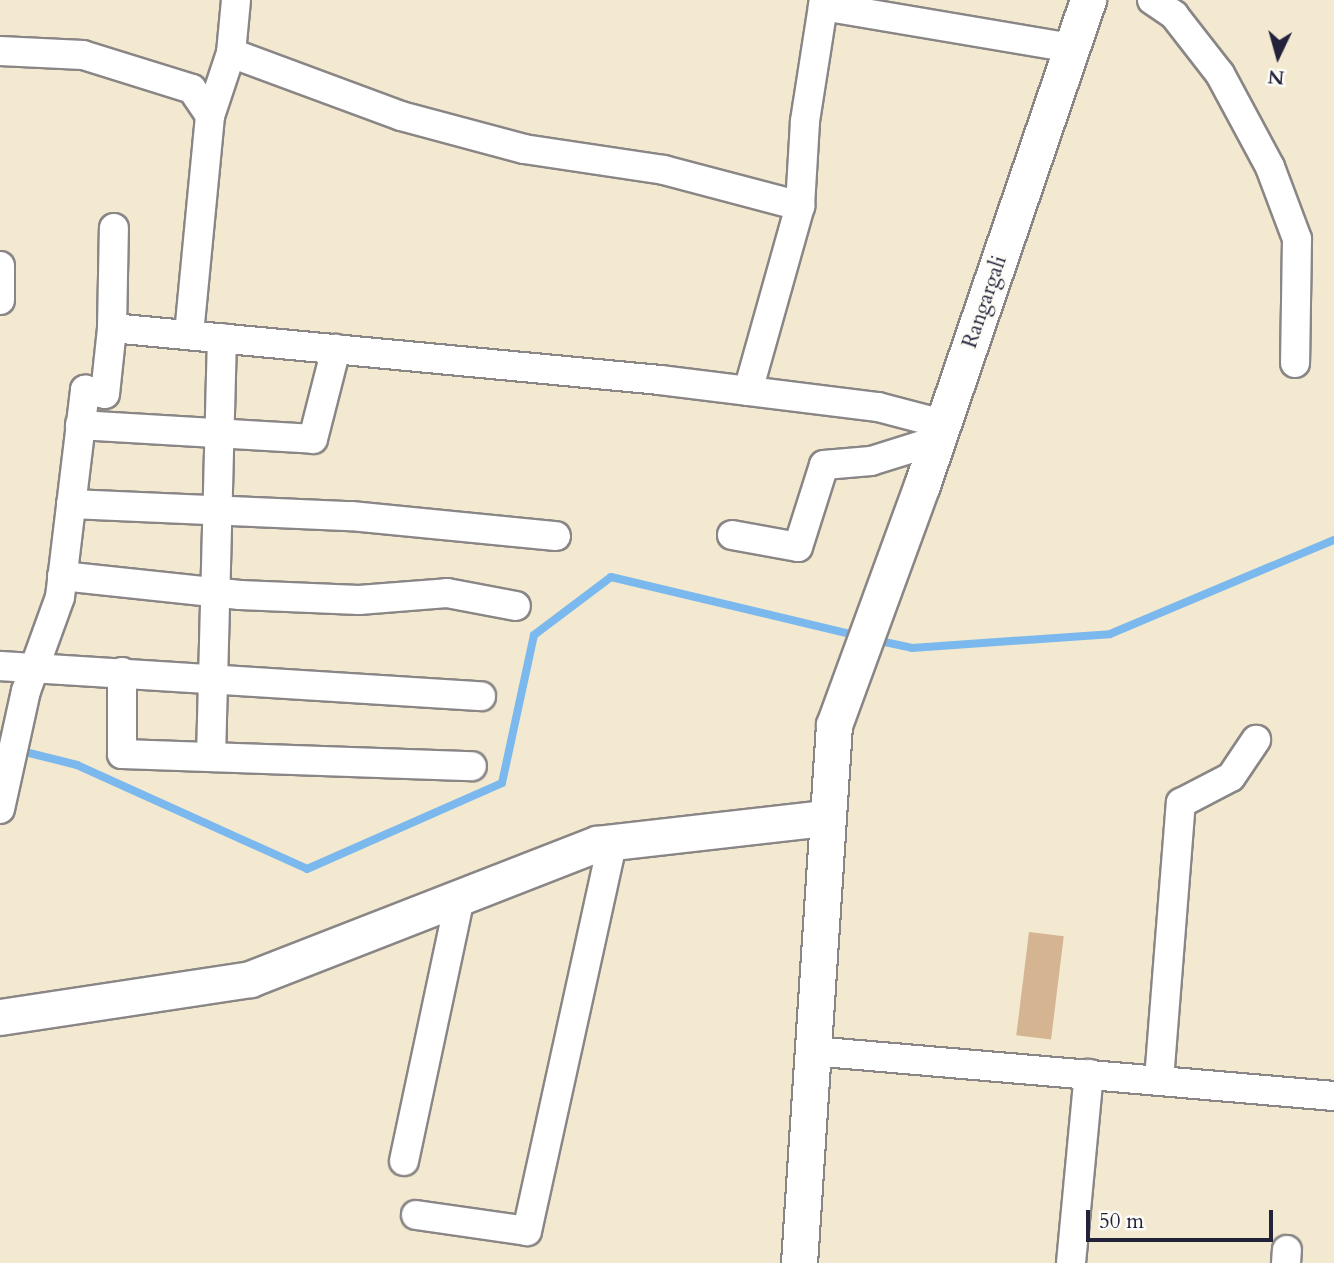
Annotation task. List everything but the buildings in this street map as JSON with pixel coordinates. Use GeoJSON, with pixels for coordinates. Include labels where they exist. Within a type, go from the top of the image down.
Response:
{"type":"FeatureCollection","features":[{"type":"Feature","properties":{"kind":"street"},"geometry":{"type":"LineString","coordinates":[[189,335],[210,116],[231,53],[236,0]]}},
{"type":"Feature","properties":{"kind":"street","name":"Rangargali"},"geometry":{"type":"LineString","coordinates":[[799,1263],[834,725],[940,432],[1088,0]]}},
{"type":"Feature","properties":{"kind":"street"},"geometry":{"type":"LineString","coordinates":[[1152,0],[1174,15],[1220,74],[1270,167],[1297,239],[1295,363]]}},
{"type":"Feature","properties":{"kind":"street"},"geometry":{"type":"LineString","coordinates":[[748,391],[800,206],[805,121],[823,3],[1072,48]]}},
{"type":"Feature","properties":{"kind":"street"},"geometry":{"type":"LineString","coordinates":[[0,51],[83,55],[192,89],[210,116]]}},
{"type":"Feature","properties":{"kind":"street"},"geometry":{"type":"LineString","coordinates":[[231,53],[401,116],[524,149],[664,170],[800,206]]}},
{"type":"Feature","properties":{"kind":"street"},"geometry":{"type":"LineString","coordinates":[[0,809],[31,678],[60,597],[85,390],[106,394],[112,328],[114,228]]}},
{"type":"Feature","properties":{"kind":"street"},"geometry":{"type":"LineString","coordinates":[[0,266],[0,300]]}},
{"type":"Feature","properties":{"kind":"street"},"geometry":{"type":"LineString","coordinates":[[112,328],[748,391],[878,407],[940,432]]}},
{"type":"Feature","properties":{"kind":"street"},"geometry":{"type":"LineString","coordinates":[[211,757],[222,338]]}},
{"type":"Feature","properties":{"kind":"street"},"geometry":{"type":"LineString","coordinates":[[80,425],[313,439],[335,349]]}},
{"type":"Feature","properties":{"kind":"street"},"geometry":{"type":"LineString","coordinates":[[732,535],[798,547],[824,465],[871,461],[940,432]]}},
{"type":"Feature","properties":{"kind":"street"},"geometry":{"type":"LineString","coordinates":[[71,504],[351,516],[556,536]]}},
{"type":"Feature","properties":{"kind":"street"},"geometry":{"type":"LineString","coordinates":[[62,576],[215,592],[359,600],[447,593],[516,606]]}},
{"type":"Feature","properties":{"kind":"street"},"geometry":{"type":"LineString","coordinates":[[0,666],[31,678],[122,672],[481,695]]}},
{"type":"Feature","properties":{"kind":"street"},"geometry":{"type":"LineString","coordinates":[[122,672],[122,754],[472,766]]}},
{"type":"Feature","properties":{"kind":"street"},"geometry":{"type":"LineString","coordinates":[[1160,1080],[1181,803],[1231,776],[1256,740]]}},
{"type":"Feature","properties":{"kind":"street"},"geometry":{"type":"LineString","coordinates":[[0,1017],[250,979],[597,844],[826,818]]}},
{"type":"Feature","properties":{"kind":"street"},"geometry":{"type":"LineString","coordinates":[[416,1215],[527,1231],[612,843]]}},
{"type":"Feature","properties":{"kind":"street"},"geometry":{"type":"LineString","coordinates":[[404,1161],[460,898]]}},
{"type":"Feature","properties":{"kind":"street"},"geometry":{"type":"LineString","coordinates":[[812,1051],[1334,1096]]}},
{"type":"Feature","properties":{"kind":"street"},"geometry":{"type":"LineString","coordinates":[[1071,1263],[1090,1074]]}},
{"type":"Feature","properties":{"kind":"waterway"},"geometry":{"type":"LineString","coordinates":[[875,640],[912,648],[1110,634],[1334,540]]}},
{"type":"Feature","properties":{"kind":"waterway"},"geometry":{"type":"LineString","coordinates":[[17,750],[77,765],[307,869],[502,783],[534,635],[611,577],[859,636]]}}]}
